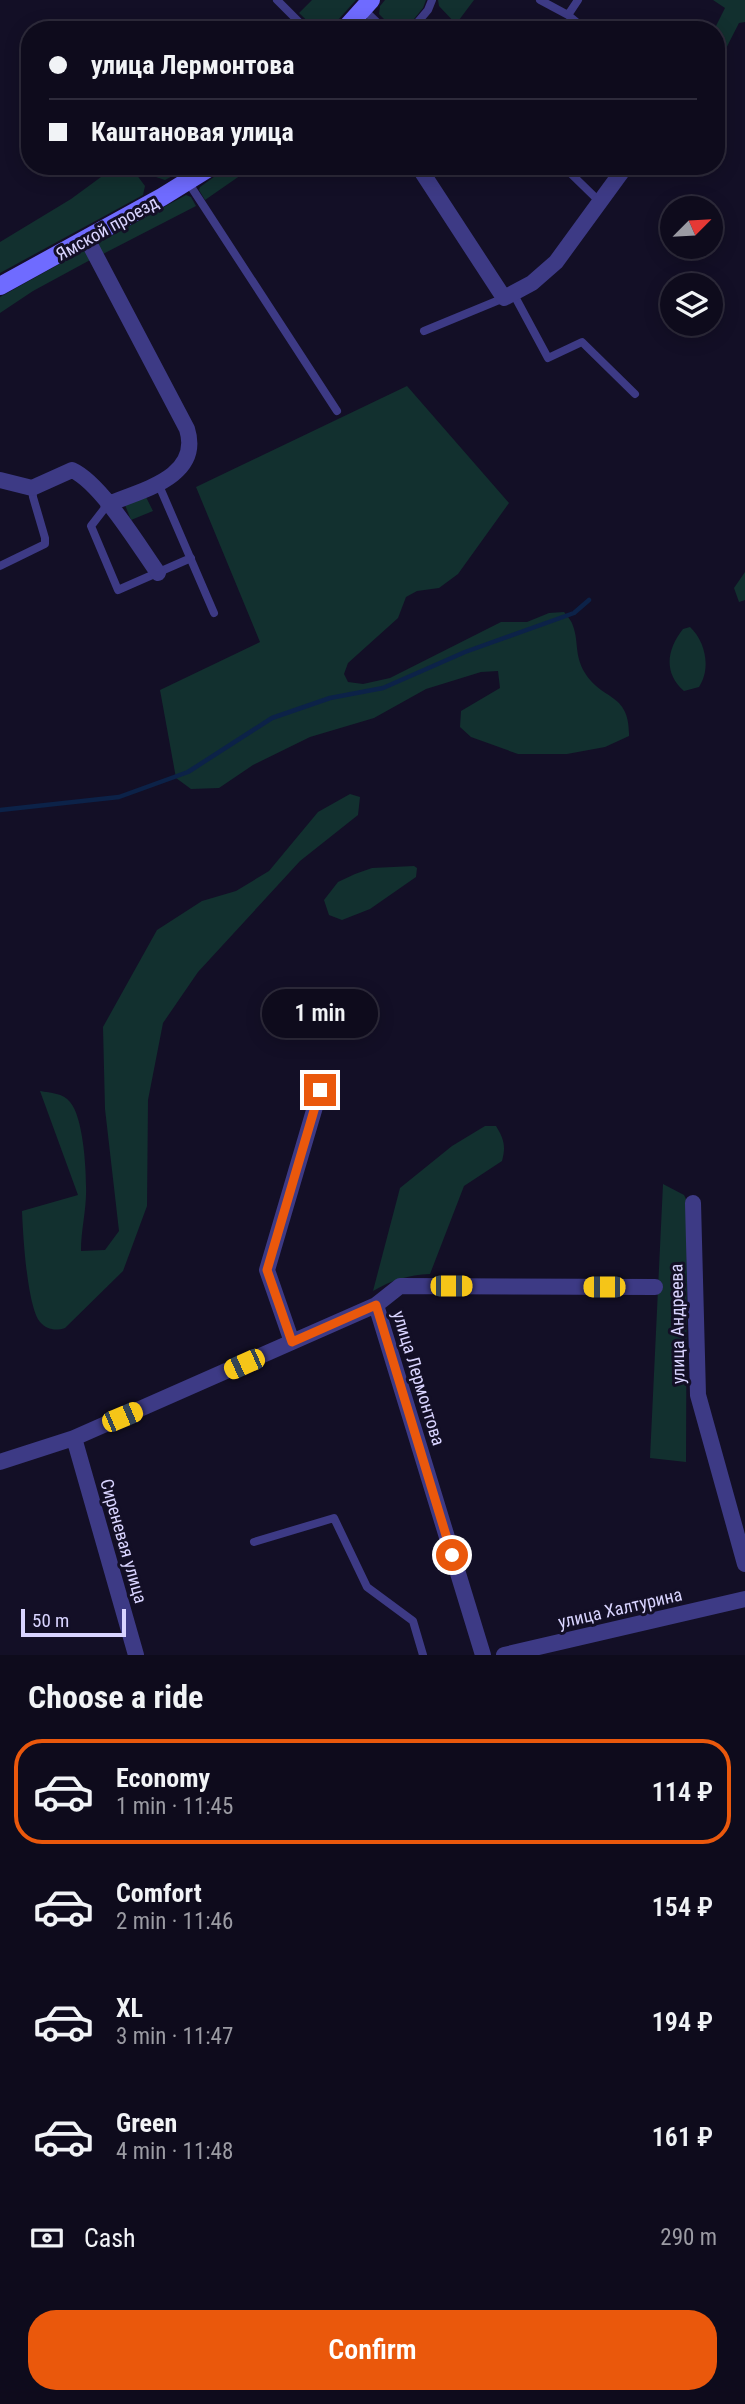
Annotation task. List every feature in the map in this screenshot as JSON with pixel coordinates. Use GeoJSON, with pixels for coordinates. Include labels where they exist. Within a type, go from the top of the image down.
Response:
{"type":"FeatureCollection","features":[{"type":"Feature","properties":{"kind":"main road"},"geometry":{"type":"LineString","coordinates":[[352,21],[367,5]]}},
{"type":"Feature","properties":{"kind":"main road","name":"Ямской проезд"},"geometry":{"type":"LineString","coordinates":[[0,286],[198,175]]}},
{"type":"Feature","properties":{"kind":"street"},"geometry":{"type":"LineString","coordinates":[[424,175],[509,295],[532,283],[556,262],[619,175]]}},
{"type":"Feature","properties":{"kind":"street"},"geometry":{"type":"LineString","coordinates":[[87,239],[187,429],[190,440],[189,453],[172,477],[108,504]]}},
{"type":"Feature","properties":{"kind":"street"},"geometry":{"type":"LineString","coordinates":[[0,480],[32,488],[72,470],[80,474],[108,504],[158,573]]}},
{"type":"Feature","properties":{"kind":"street"},"geometry":{"type":"LineString","coordinates":[[292,1342],[267,1270],[320,1090]]}},
{"type":"Feature","properties":{"kind":"street","name":"улица Андреева"},"geometry":{"type":"LineString","coordinates":[[693,1203],[698,1395],[745,1564]]}},
{"type":"Feature","properties":{"kind":"street","name":"улица Лермонтова"},"geometry":{"type":"LineString","coordinates":[[483,1655],[376,1305],[400,1286],[655,1287]]}},
{"type":"Feature","properties":{"kind":"street"},"geometry":{"type":"LineString","coordinates":[[0,1462],[74,1438],[376,1305]]}},
{"type":"Feature","properties":{"kind":"street","name":"Сиреневая улица"},"geometry":{"type":"LineString","coordinates":[[74,1438],[136,1655]]}},
{"type":"Feature","properties":{"kind":"street","name":"улица Халтурина"},"geometry":{"type":"LineString","coordinates":[[504,1655],[745,1599]]}},
{"type":"Feature","properties":{"kind":"lane"},"geometry":{"type":"LineString","coordinates":[[278,0],[298,21]]}},
{"type":"Feature","properties":{"kind":"lane"},"geometry":{"type":"LineString","coordinates":[[418,21],[432,0]]}},
{"type":"Feature","properties":{"kind":"lane"},"geometry":{"type":"LineString","coordinates":[[540,0],[575,21]]}},
{"type":"Feature","properties":{"kind":"lane"},"geometry":{"type":"LineString","coordinates":[[568,15],[578,0]]}},
{"type":"Feature","properties":{"kind":"lane"},"geometry":{"type":"LineString","coordinates":[[367,5],[379,21]]}},
{"type":"Feature","properties":{"kind":"lane"},"geometry":{"type":"LineString","coordinates":[[572,175],[601,203]]}},
{"type":"Feature","properties":{"kind":"lane"},"geometry":{"type":"LineString","coordinates":[[188,182],[337,411]]}},
{"type":"Feature","properties":{"kind":"lane"},"geometry":{"type":"LineString","coordinates":[[424,331],[509,295],[548,358],[582,342],[635,394]]}},
{"type":"Feature","properties":{"kind":"lane"},"geometry":{"type":"LineString","coordinates":[[158,483],[214,613]]}},
{"type":"Feature","properties":{"kind":"lane"},"geometry":{"type":"LineString","coordinates":[[0,566],[45,544],[46,538],[32,488]]}},
{"type":"Feature","properties":{"kind":"lane"},"geometry":{"type":"LineString","coordinates":[[108,504],[91,526],[118,590],[191,558]]}},
{"type":"Feature","properties":{"kind":"lane"},"geometry":{"type":"LineString","coordinates":[[254,1542],[334,1518],[367,1587],[413,1621],[423,1655]]}},
{"type":"Feature","properties":{"kind":"green space"},"geometry":{"type":"Polygon","coordinates":[[[312,0],[356,0],[337,21],[307,21],[299,13],[312,0]]]}},
{"type":"Feature","properties":{"kind":"green space"},"geometry":{"type":"Polygon","coordinates":[[[385,0],[426,0],[412,21],[386,21],[379,14],[380,6],[385,0]]]}},
{"type":"Feature","properties":{"kind":"green space"},"geometry":{"type":"Polygon","coordinates":[[[438,0],[474,0],[458,21],[453,21],[439,6],[438,0]]]}},
{"type":"Feature","properties":{"kind":"green space"},"geometry":{"type":"Polygon","coordinates":[[[713,0],[745,0],[745,22],[739,23],[725,50],[725,21],[718,21],[725,8],[713,0]]]}},
{"type":"Feature","properties":{"kind":"green space"},"geometry":{"type":"Polygon","coordinates":[[[104,175],[137,175],[145,186],[143,195],[0,273],[0,242],[71,199],[104,175]]]}},
{"type":"Feature","properties":{"kind":"green space"},"geometry":{"type":"Polygon","coordinates":[[[154,175],[174,175],[165,180],[154,175]]]}},
{"type":"Feature","properties":{"kind":"green space"},"geometry":{"type":"Polygon","coordinates":[[[217,175],[241,175],[205,200],[200,187],[217,175]]]}},
{"type":"Feature","properties":{"kind":"green space"},"geometry":{"type":"Polygon","coordinates":[[[186,195],[191,197],[196,206],[101,255],[98,245],[100,242],[186,195]]]}},
{"type":"Feature","properties":{"kind":"green space"},"geometry":{"type":"Polygon","coordinates":[[[83,251],[92,259],[33,291],[0,313],[0,297],[83,251]]]}},
{"type":"Feature","properties":{"kind":"green space"},"geometry":{"type":"Polygon","coordinates":[[[407,386],[509,503],[458,574],[439,588],[417,591],[406,597],[398,618],[348,663],[344,674],[348,682],[363,684],[390,678],[501,622],[527,622],[549,613],[564,612],[572,624],[585,673],[620,704],[628,722],[629,736],[605,747],[567,754],[518,754],[471,737],[460,727],[461,711],[500,688],[498,671],[481,672],[426,689],[374,718],[310,737],[253,765],[219,788],[191,789],[176,778],[160,690],[260,642],[196,487],[407,386]]]}},
{"type":"Feature","properties":{"kind":"green space"},"geometry":{"type":"Polygon","coordinates":[[[146,497],[153,511],[131,520],[125,505],[146,497]]]}},
{"type":"Feature","properties":{"kind":"green space"},"geometry":{"type":"Polygon","coordinates":[[[745,572],[745,600],[739,602],[734,588],[745,572]]]}},
{"type":"Feature","properties":{"kind":"green space"},"geometry":{"type":"Polygon","coordinates":[[[690,627],[700,640],[706,664],[699,687],[684,691],[673,677],[670,661],[673,645],[683,629],[690,627]]]}},
{"type":"Feature","properties":{"kind":"green space"},"geometry":{"type":"Polygon","coordinates":[[[350,794],[360,797],[358,815],[300,861],[198,972],[163,1023],[148,1100],[147,1206],[123,1271],[65,1328],[55,1330],[46,1327],[40,1322],[32,1301],[26,1269],[22,1211],[78,1195],[40,1091],[64,1097],[74,1109],[83,1142],[86,1177],[81,1251],[105,1250],[119,1231],[105,1109],[103,1027],[157,930],[202,901],[236,891],[269,871],[318,812],[350,794]]]}},
{"type":"Feature","properties":{"kind":"green space"},"geometry":{"type":"Polygon","coordinates":[[[372,868],[417,868],[416,877],[370,909],[342,920],[329,915],[324,900],[338,882],[372,868]]]}},
{"type":"Feature","properties":{"kind":"green space"},"geometry":{"type":"Polygon","coordinates":[[[485,1126],[496,1126],[501,1135],[504,1143],[502,1161],[464,1186],[430,1274],[400,1279],[373,1291],[400,1188],[452,1146],[485,1126]]]}},
{"type":"Feature","properties":{"kind":"green space"},"geometry":{"type":"Polygon","coordinates":[[[663,1184],[684,1195],[687,1201],[686,1462],[650,1458],[663,1184]]]}},
{"type":"Feature","properties":{"kind":"waterway"},"geometry":{"type":"LineString","coordinates":[[0,810],[119,797],[188,772],[272,718],[330,698],[383,688],[465,652],[574,613],[589,600]]}},
{"type":"Feature","properties":{"kind":"route"},"geometry":{"type":"LineString","coordinates":[[320,1090],[267,1270],[292,1342],[376,1305],[452,1555]]}}]}
